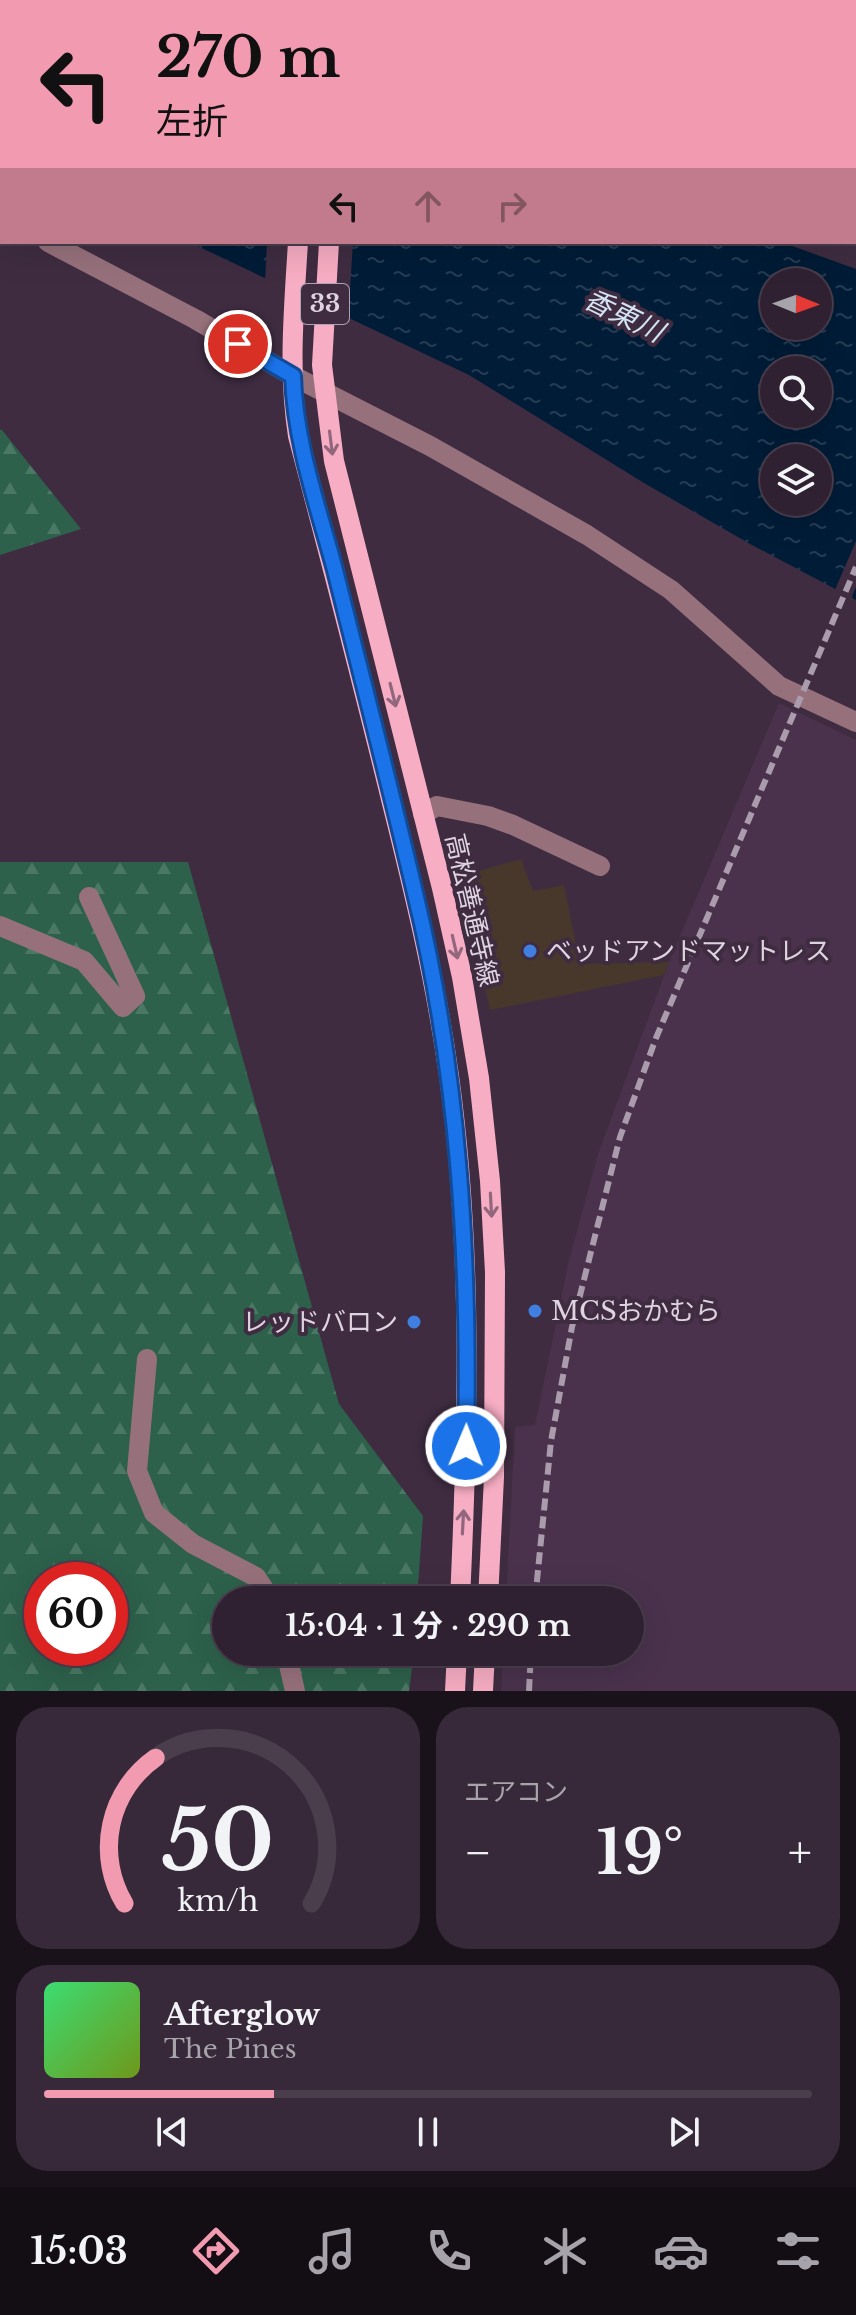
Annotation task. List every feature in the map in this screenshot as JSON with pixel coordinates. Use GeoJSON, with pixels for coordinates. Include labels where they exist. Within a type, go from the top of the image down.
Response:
{"type":"FeatureCollection","features":[{"type":"Feature","properties":{"kind":"main road","name":"高松善通寺線"},"geometry":{"type":"LineString","coordinates":[[298,244],[292,349],[298,436],[415,893],[435,982],[450,1079],[467,1271],[466,1476],[461,1586]]}},
{"type":"Feature","properties":{"kind":"main road","name":"高松善通寺線"},"geometry":{"type":"LineString","coordinates":[[329,244],[322,365],[334,461],[462,977],[479,1078],[490,1181],[495,1358],[489,1586]]}},
{"type":"Feature","properties":{"kind":"main road"},"geometry":{"type":"LineString","coordinates":[[455,1691],[456,1666]]}},
{"type":"Feature","properties":{"kind":"main road"},"geometry":{"type":"LineString","coordinates":[[483,1691],[484,1666]]}},
{"type":"Feature","properties":{"kind":"street"},"geometry":{"type":"LineString","coordinates":[[52,244],[195,319],[293,376],[430,446],[587,535],[671,590],[779,686],[856,722]]}},
{"type":"Feature","properties":{"kind":"street"},"geometry":{"type":"LineString","coordinates":[[423,814],[437,806],[488,816],[600,866]]}},
{"type":"Feature","properties":{"kind":"street"},"geometry":{"type":"LineString","coordinates":[[0,926],[84,961],[123,1007],[135,996],[89,897]]}},
{"type":"Feature","properties":{"kind":"street"},"geometry":{"type":"LineString","coordinates":[[147,1359],[137,1471],[154,1513],[193,1544],[256,1577],[262,1586]]}},
{"type":"Feature","properties":{"kind":"street"},"geometry":{"type":"LineString","coordinates":[[289,1666],[295,1691]]}},
{"type":"Feature","properties":{"kind":"shaded area"},"geometry":{"type":"Polygon","coordinates":[[[779,703],[856,740],[856,1691],[501,1691],[502,1666],[644,1666],[644,1586],[507,1586],[515,1427],[535,1425],[569,1260],[598,1154],[669,962],[779,703]]]}},
{"type":"Feature","properties":{"kind":"shaded area"},"geometry":{"type":"Polygon","coordinates":[[[521,859],[533,891],[564,885],[580,964],[669,962],[664,975],[490,1010],[461,876],[521,859]]]}},
{"type":"Feature","properties":{"kind":"green space"},"geometry":{"type":"Polygon","coordinates":[[[2,430],[81,529],[0,555],[2,430]]]}},
{"type":"Feature","properties":{"kind":"green space"},"geometry":{"type":"Polygon","coordinates":[[[0,862],[188,862],[339,1404],[423,1516],[418,1586],[212,1586],[212,1666],[412,1666],[409,1691],[0,1691],[0,862]]]}},
{"type":"Feature","properties":{"kind":"water","name":"香東川"},"geometry":{"type":"Polygon","coordinates":[[[193,244],[787,244],[856,269],[856,600],[750,544],[469,375],[193,244]]]}},
{"type":"Feature","properties":{"kind":"pier"},"geometry":{"type":"Polygon","coordinates":[[[267,244],[353,244],[348,322],[265,282],[267,244]]]}},
{"type":"Feature","properties":{"kind":"pier"},"geometry":{"type":"Polygon","coordinates":[[[856,541],[856,587],[850,601],[834,592],[856,541]]]}},
{"type":"Feature","properties":{"kind":"railway"},"geometry":{"type":"LineString","coordinates":[[536,1586],[551,1441],[572,1327],[620,1137],[656,1038],[856,567]]}},
{"type":"Feature","properties":{"kind":"railway"},"geometry":{"type":"LineString","coordinates":[[529,1691],[530,1666]]}},
{"type":"Feature","properties":{"kind":"place","name":"ベッドアンドマットレス"},"geometry":{"type":"Point","coordinates":[530,951]}},
{"type":"Feature","properties":{"kind":"place","name":"MCSおかむら"},"geometry":{"type":"Point","coordinates":[535,1311]}},
{"type":"Feature","properties":{"kind":"place","name":"レッドバロン"},"geometry":{"type":"Point","coordinates":[414,1322]}},
{"type":"Feature","properties":{"kind":"route"},"geometry":{"type":"LineString","coordinates":[[238,344],[293,376],[298,436],[364,687],[435,982],[450,1079],[467,1271],[466,1446]]}}]}
